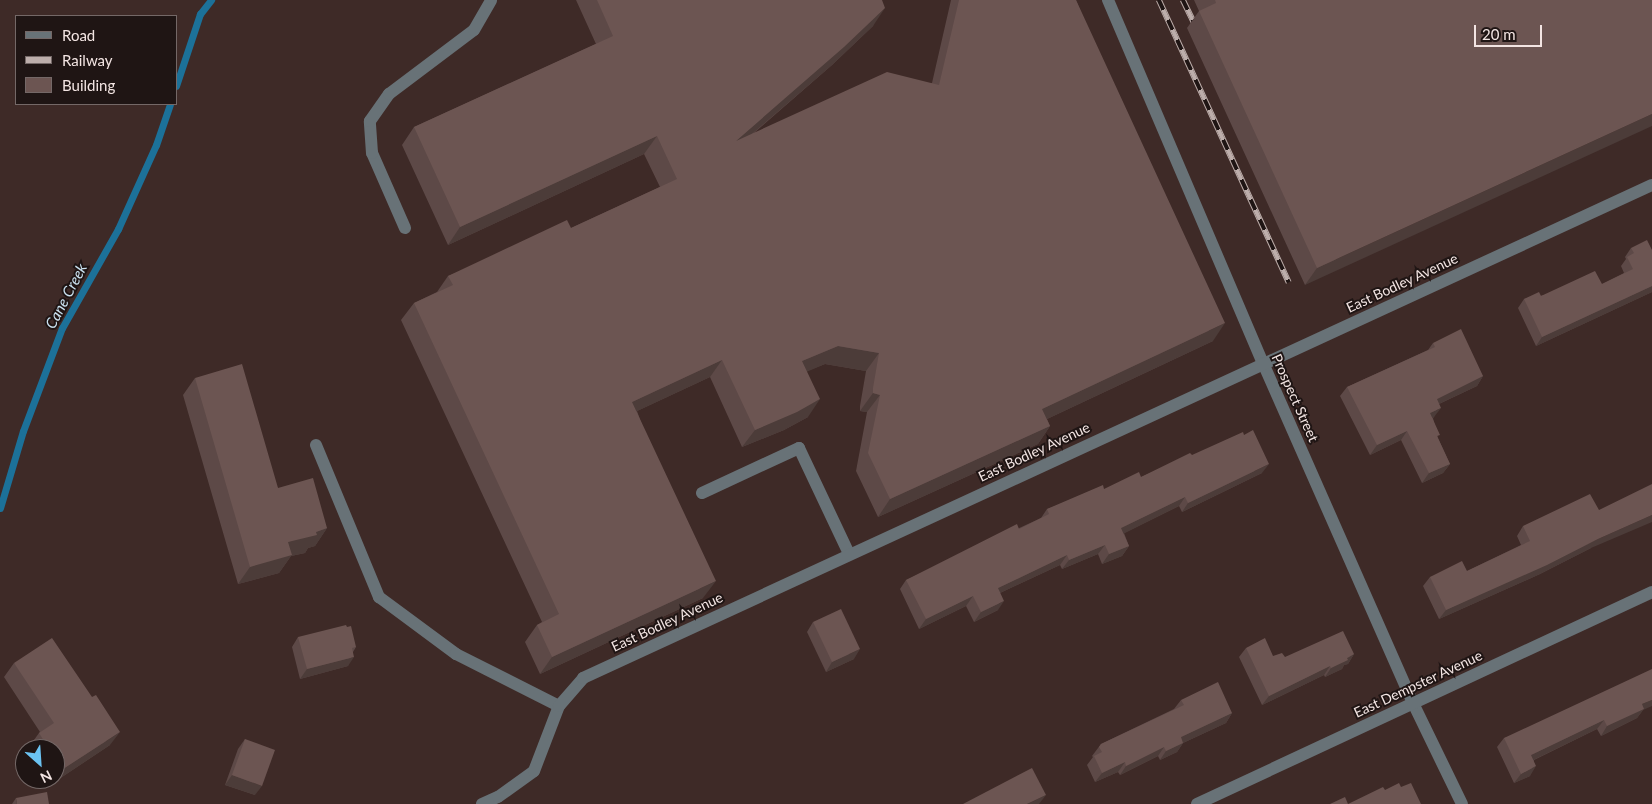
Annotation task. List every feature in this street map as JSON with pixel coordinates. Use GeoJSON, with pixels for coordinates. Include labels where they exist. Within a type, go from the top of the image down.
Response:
{"type":"FeatureCollection","features":[{"type":"Feature","properties":{"kind":"street"},"geometry":{"type":"LineString","coordinates":[[404,228],[372,154],[370,121],[389,94],[474,30],[491,0]]}},
{"type":"Feature","properties":{"kind":"street","name":"Prospect Street"},"geometry":{"type":"LineString","coordinates":[[1108,0],[1263,362],[1413,703],[1462,804]]}},
{"type":"Feature","properties":{"kind":"street","name":"East Bodley Avenue"},"geometry":{"type":"LineString","coordinates":[[482,804],[498,797],[534,770],[559,706],[583,678],[1263,362],[1652,185]]}},
{"type":"Feature","properties":{"kind":"street"},"geometry":{"type":"LineString","coordinates":[[316,445],[379,597],[456,654],[559,706]]}},
{"type":"Feature","properties":{"kind":"street"},"geometry":{"type":"LineString","coordinates":[[702,493],[799,448],[849,554]]}},
{"type":"Feature","properties":{"kind":"street","name":"East Dempster Avenue"},"geometry":{"type":"LineString","coordinates":[[1197,804],[1652,592]]}},
{"type":"Feature","properties":{"kind":"building"},"geometry":{"type":"Polygon","coordinates":[[[597,0],[882,0],[885,8],[844,47],[736,141],[887,72],[939,85],[959,0],[1076,0],[1225,323],[1042,409],[1050,426],[890,499],[868,453],[880,395],[873,393],[879,353],[838,346],[802,361],[820,399],[797,412],[755,430],[722,360],[632,402],[716,581],[552,657],[537,625],[559,614],[414,303],[453,285],[448,276],[567,220],[571,228],[677,179],[657,136],[460,227],[414,127],[613,36],[597,0]]]}},
{"type":"Feature","properties":{"kind":"building"},"geometry":{"type":"Polygon","coordinates":[[[1215,0],[1652,0],[1652,114],[1317,268],[1199,11],[1216,3],[1215,0]]]}},
{"type":"Feature","properties":{"kind":"building"},"geometry":{"type":"Polygon","coordinates":[[[1647,240],[1652,250],[1652,286],[1542,337],[1524,299],[1539,292],[1541,296],[1595,271],[1602,284],[1633,269],[1627,257],[1634,253],[1631,248],[1647,240]]]}},
{"type":"Feature","properties":{"kind":"building"},"geometry":{"type":"Polygon","coordinates":[[[1461,329],[1483,376],[1437,399],[1441,408],[1430,413],[1440,435],[1437,436],[1450,464],[1429,473],[1407,431],[1377,445],[1347,387],[1435,347],[1433,343],[1461,329]]]}},
{"type":"Feature","properties":{"kind":"building"},"geometry":{"type":"Polygon","coordinates":[[[242,364],[278,488],[313,478],[327,528],[316,532],[317,535],[288,542],[292,555],[250,567],[195,378],[242,364]]]}},
{"type":"Feature","properties":{"kind":"building"},"geometry":{"type":"Polygon","coordinates":[[[1253,430],[1269,464],[1188,503],[1185,497],[1121,528],[1129,546],[1109,554],[1105,545],[1069,560],[1067,555],[998,588],[1004,601],[981,612],[973,596],[926,619],[906,580],[1017,524],[1019,529],[1049,514],[1047,509],[1103,485],[1104,489],[1139,472],[1141,477],[1190,453],[1192,455],[1243,432],[1244,435],[1253,430]]]}},
{"type":"Feature","properties":{"kind":"building"},"geometry":{"type":"Polygon","coordinates":[[[1652,484],[1652,515],[1446,610],[1430,577],[1462,561],[1467,571],[1530,541],[1523,526],[1590,494],[1599,510],[1652,484]]]}},
{"type":"Feature","properties":{"kind":"building"},"geometry":{"type":"Polygon","coordinates":[[[841,609],[860,649],[832,662],[813,622],[841,609]]]}},
{"type":"Feature","properties":{"kind":"building"},"geometry":{"type":"Polygon","coordinates":[[[346,625],[347,627],[351,626],[356,647],[352,648],[354,657],[307,669],[298,637],[346,625]]]}},
{"type":"Feature","properties":{"kind":"building"},"geometry":{"type":"Polygon","coordinates":[[[1343,631],[1354,654],[1347,658],[1348,660],[1331,668],[1330,666],[1269,696],[1246,648],[1265,638],[1273,656],[1282,653],[1285,657],[1343,631]]]}},
{"type":"Feature","properties":{"kind":"building"},"geometry":{"type":"Polygon","coordinates":[[[52,638],[92,697],[96,695],[120,732],[65,768],[65,739],[43,739],[39,733],[54,723],[14,663],[52,638]]]}},
{"type":"Feature","properties":{"kind":"building"},"geometry":{"type":"Polygon","coordinates":[[[1652,669],[1652,700],[1642,704],[1644,709],[1607,726],[1604,720],[1531,755],[1536,766],[1521,774],[1504,738],[1652,669]]]}},
{"type":"Feature","properties":{"kind":"building"},"geometry":{"type":"Polygon","coordinates":[[[1218,682],[1232,713],[1181,737],[1183,743],[1166,751],[1164,747],[1126,766],[1125,762],[1102,773],[1094,756],[1102,752],[1099,747],[1101,744],[1184,705],[1181,700],[1218,682]]]}},
{"type":"Feature","properties":{"kind":"building"},"geometry":{"type":"Polygon","coordinates":[[[245,739],[275,750],[262,786],[232,775],[245,739]]]}},
{"type":"Feature","properties":{"kind":"building"},"geometry":{"type":"Polygon","coordinates":[[[1032,768],[1046,795],[1027,804],[963,804],[1032,768]]]}},
{"type":"Feature","properties":{"kind":"building"},"geometry":{"type":"Polygon","coordinates":[[[1399,783],[1401,787],[1411,783],[1421,804],[1348,804],[1383,787],[1385,790],[1399,783]]]}},
{"type":"Feature","properties":{"kind":"building"},"geometry":{"type":"Polygon","coordinates":[[[47,792],[49,804],[17,804],[16,798],[47,792]]]}},
{"type":"Feature","properties":{"kind":"building"},"geometry":{"type":"Polygon","coordinates":[[[1345,797],[1348,804],[1330,804],[1345,797]]]}},
{"type":"Feature","properties":{"kind":"waterway","name":"Cane Creek"},"geometry":{"type":"LineString","coordinates":[[178,80],[200,14],[211,0]]}},
{"type":"Feature","properties":{"kind":"waterway","name":"Cane Creek"},"geometry":{"type":"LineString","coordinates":[[0,508],[23,431],[62,328],[118,229],[156,145],[170,105]]}},
{"type":"Feature","properties":{"kind":"railway"},"geometry":{"type":"LineString","coordinates":[[1159,0],[1289,282]]}},
{"type":"Feature","properties":{"kind":"railway"},"geometry":{"type":"LineString","coordinates":[[1183,0],[1195,25]]}}]}
